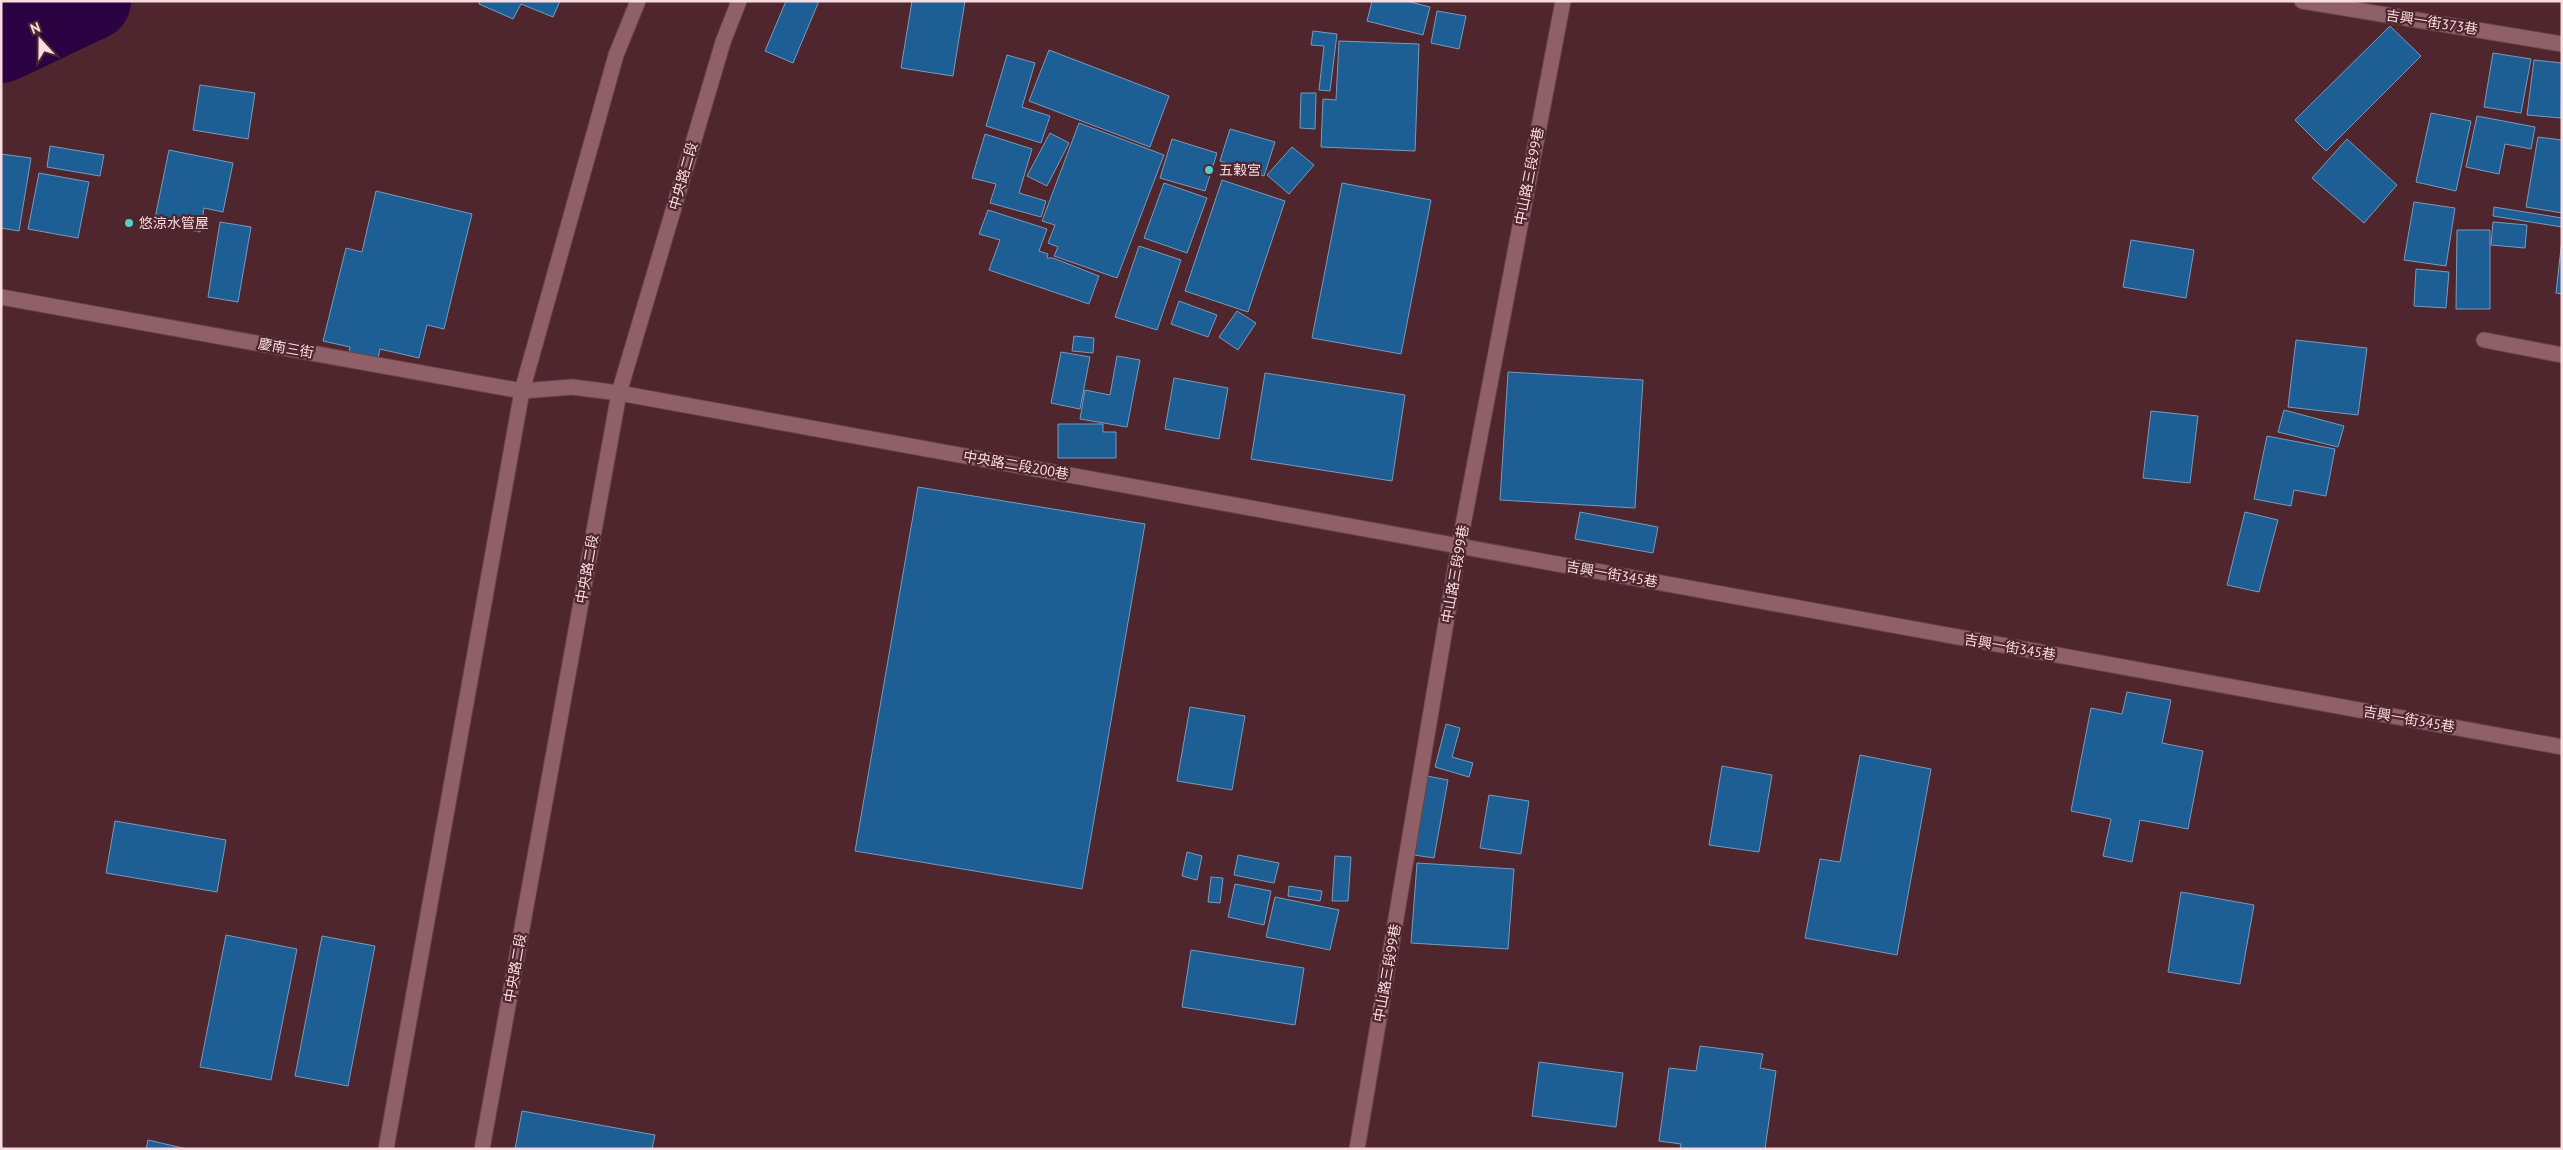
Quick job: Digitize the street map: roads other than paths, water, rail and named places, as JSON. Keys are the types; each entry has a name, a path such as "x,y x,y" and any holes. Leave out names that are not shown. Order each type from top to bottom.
{"street":[{"path":"386,1149 522,391 616,55 638,1"},
{"name":"中央路二段","path":"482,1149 620,392 723,42 739,1"},
{"name":"中山路三段99巷","path":"1357,1149 1459,546 1563,1"},
{"name":"吉興一街373巷","path":"2302,1 2562,44"},
{"name":"慶南三街","path":"1,297 522,391 572,387"},
{"path":"2484,340 2562,355"},
{"name":"中央路二段200巷","path":"572,387 620,392 1459,546"},
{"name":"吉興一街345巷","path":"1459,546 2562,747"}],"waterway":[{"path":"52,1 52,21"},
{"path":"1,44 92,1"}],"place":[{"name":"五榖宮","path":"1209,170"},
{"name":"悠涼水管屋","path":"129,223"}]}
